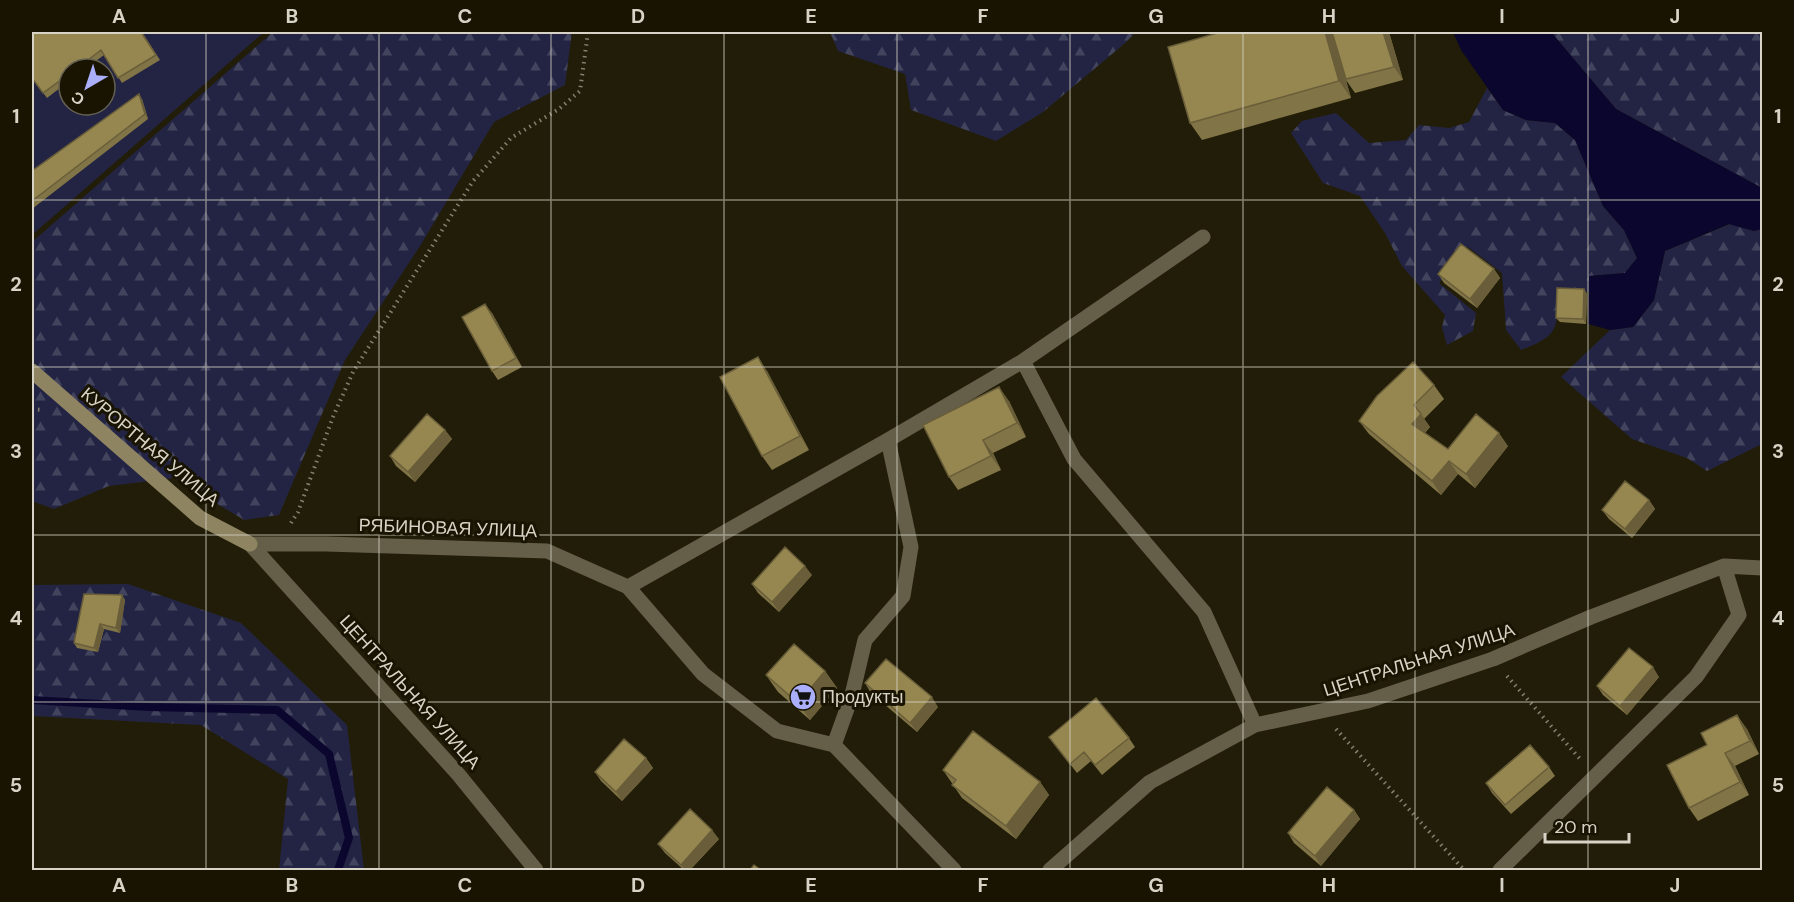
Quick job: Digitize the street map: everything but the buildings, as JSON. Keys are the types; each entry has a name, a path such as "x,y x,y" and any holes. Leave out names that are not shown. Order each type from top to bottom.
{"street":[{"path":"628,587 1023,361 1203,237"},
{"path":"1023,361 1074,459 1204,612 1255,725"},
{"name":"КУРОРТНАЯ УЛИЦА","path":"32,371 200,518 250,544"},
{"path":"888,440 911,547 903,596 865,640 852,695 834,745 954,870"},
{"name":"РЯБИНОВАЯ УЛИЦА","path":"250,544 547,551 628,587 703,674 777,731 834,745"},
{"name":"ЦЕНТРАЛЬНАЯ УЛИЦА","path":"250,544 458,774 536,870"},
{"path":"1500,870 1696,677 1739,615 1724,566"},
{"name":"ЦЕНТРАЛЬНАЯ УЛИЦА","path":"1050,870 1150,782 1255,725 1368,701 1493,659 1591,617 1724,566 1762,568"}],"path":[{"path":"268,543 286,529 298,512 352,372 472,181 512,138 559,109 580,91 588,32"},
{"path":"1493,659 1595,776"},
{"path":"1323,712 1464,870"}],"green space":[{"path":"32,32 264,32 32,235"},
{"path":"273,32 572,32 565,85 494,122 420,246 345,360 279,515 244,520 174,478 109,486 54,509 32,501 32,242"},
{"path":"830,32 1136,32 1043,112 996,141 911,110 905,74 838,51"},
{"path":"1551,32 1762,32 1762,188 1616,109"},
{"path":"1487,88 1503,110 1526,120 1555,123 1575,140 1603,206 1624,230 1637,258 1625,273 1589,276 1589,292 1559,292 1556,323 1553,330 1549,336 1521,350 1506,330 1502,273 1468,247 1439,283 1476,313 1473,331 1447,345 1442,327 1445,315 1402,266 1385,233 1360,196 1323,183 1291,133 1302,121 1336,113 1369,143 1406,140 1419,125 1449,128 1469,122"},
{"path":"1730,224 1754,231 1762,229 1762,444 1707,471 1687,458 1632,439 1561,377 1610,330 1633,327 1654,300 1665,251"},
{"path":"128,584 241,623 347,725 364,870 279,870 288,779 201,725 32,716 32,585"}],"shaded area":[{"path":"1453,32 1551,32 1616,109 1762,188 1762,229 1754,231 1729,224 1665,251 1654,300 1633,327 1610,330 1588,324 1589,276 1625,273 1637,258 1624,230 1603,206 1575,140 1555,123 1526,120 1503,110 1461,50"}],"waterway":[{"path":"32,700 149,707 277,710 329,754 349,838 338,870"}],"place":[{"name":"Продукты","path":"803,697"}]}
